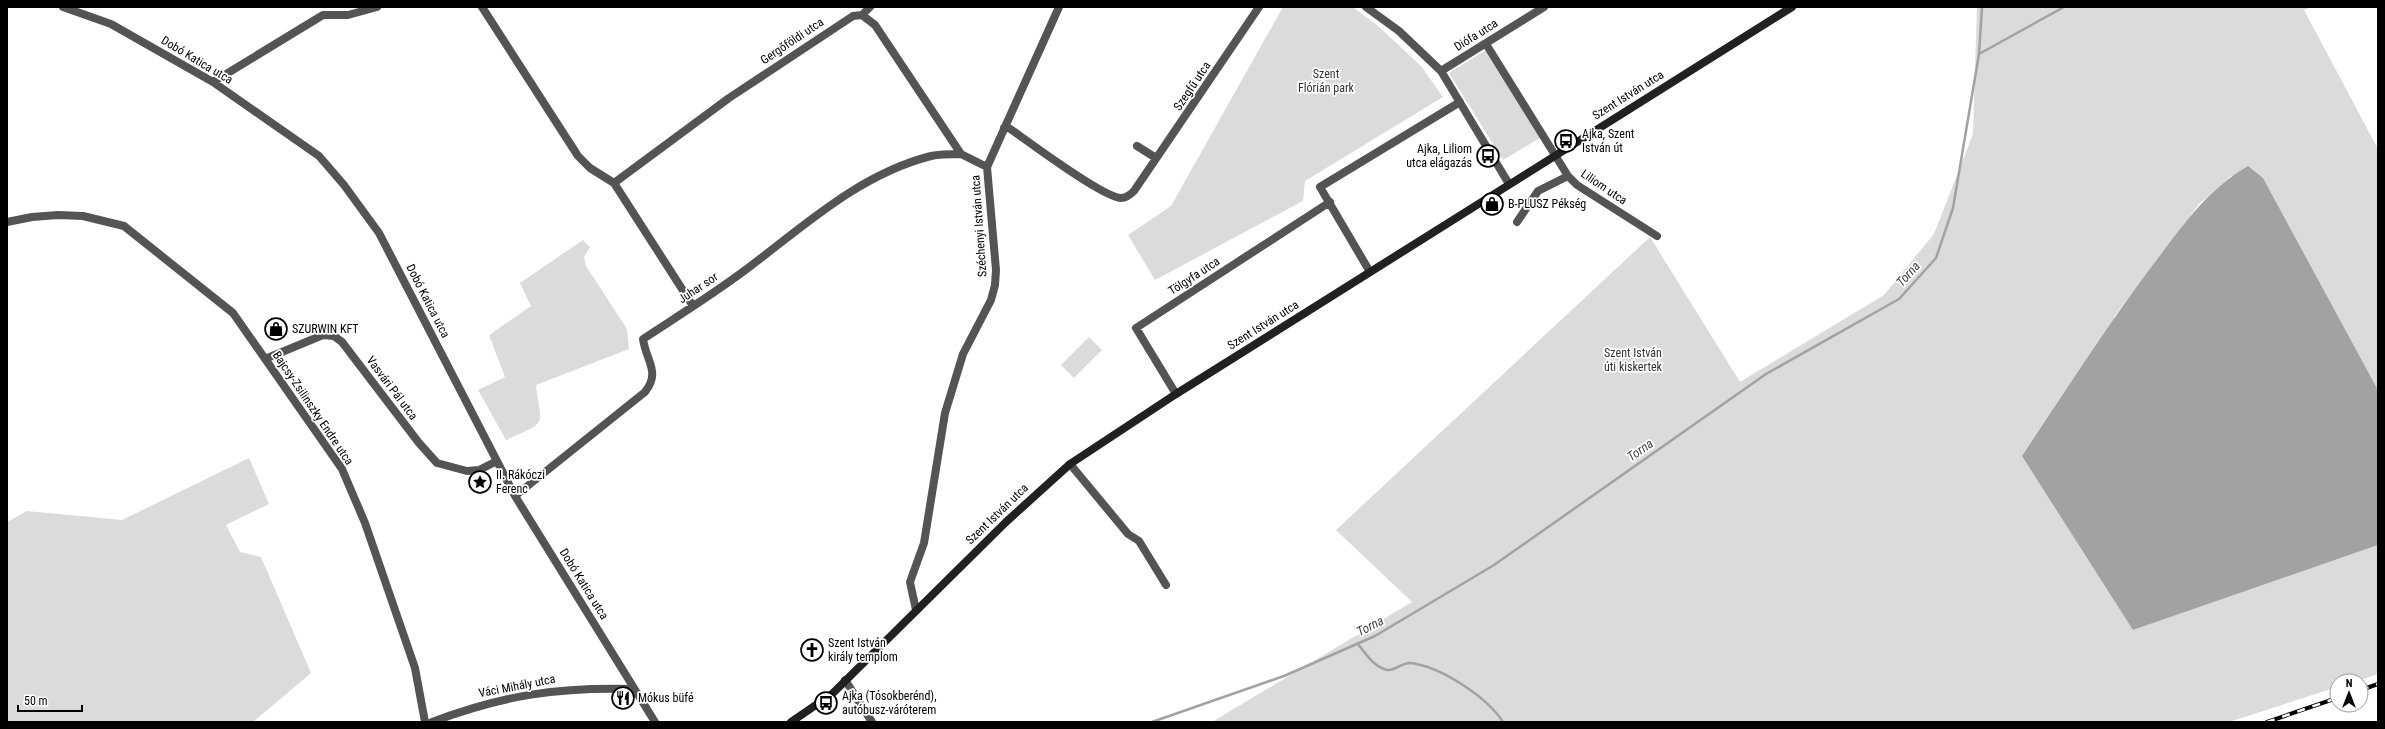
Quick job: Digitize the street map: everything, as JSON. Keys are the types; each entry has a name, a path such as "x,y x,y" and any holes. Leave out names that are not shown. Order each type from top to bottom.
{"main road":[{"name":"Szent István utca","path":"791,722 820,704 1049,480 1070,464 1176,394 1792,7"}],"street":[{"name":"Dobó Katica utca","path":"63,7 111,24 212,82 319,156 344,185 379,233 515,496 655,722"},
{"path":"344,7 348,15"},
{"path":"212,82 323,15 348,15 377,7"},
{"path":"482,7 578,156 590,168 614,183 675,281 693,306"},
{"path":"870,7 862,15 875,25 961,154 987,167"},
{"name":"Széchenyi István utca","path":"916,610 910,582 924,543 945,413 963,354 991,300 995,286 996,270 987,167 1059,7"},
{"name":"Szegfű utca","path":"1004,128 1010,128 1095,187 1121,198 1134,191 1259,7"},
{"path":"1366,7 1399,31 1441,71 1509,184"},
{"name":"Diófa utca","path":"1441,71 1544,7"},
{"name":"Gergőföldi utca","path":"614,183 729,98 853,16 862,15"},
{"name":"Liliom utca","path":"1486,44 1568,176 1577,185 1657,236"},
{"path":"1370,272 1320,187 1460,102"},
{"path":"1137,146 1156,158"},
{"name":"Juhar sor","path":"515,496 645,392 652,384 653,375 643,339 747,269 826,207 858,187 908,163 926,158 961,154"},
{"path":"1517,222 1538,191 1568,176"},
{"name":"Tölgyfa utca","path":"1176,394 1136,328 1330,202"},
{"name":"Bajcsy-Zsilinszky Endre utca","path":"7,222 32,217 58,215 89,217 124,226 233,313 342,470 365,523 415,668 425,722"},
{"name":"Vasvári Pál utca","path":"265,359 323,335 334,336 342,342 419,443 437,463 467,472 479,470 497,461"},
{"path":"1070,464 1128,534 1139,541 1166,585"},
{"path":"845,680 872,722"},
{"name":"Váci Mihály utca","path":"432,722 468,708 539,692 566,689 634,689"}],"green space":[{"name":"Szent Flórián park","path":"1283,7 1354,8 1377,25 1421,66 1443,97 1305,181 1303,201 1155,280 1128,235 1171,206"},
{"name":"Szent István úti kiskertek","path":"1977,7 2310,7 2304,10 2378,149 2378,390 2263,178 2231,176 2199,204 2114,317 2133,630 2378,545 2378,674 2369,677 2369,673 2329,673 2329,690 2229,722 1212,722 1412,602 1336,530 1650,237 1740,382 1884,295 1934,234 1973,134"},
{"path":"1486,50 1540,138 1503,160 1449,73"},
{"path":"583,240 590,247 584,257 586,266 627,329 629,349 536,385 540,416 539,422 530,429 506,440 478,390 505,377 489,335 531,306 520,283"},
{"path":"1089,337 1102,350 1074,378 1061,365"},
{"path":"249,458 269,504 226,525 240,552 261,557 311,673 253,722 7,722 7,522 27,511 122,520"}],"shaded area":[{"path":"2248,166 2263,178 2378,390 2378,545 2133,630 2022,456 2118,312 2184,224 2219,187"}],"waterway":[{"name":"Torna","path":"1152,722 1284,676 1375,636 1494,565 1766,374 1899,299 1936,258 1953,208 1979,54 1982,7"},
{"name":"Torna","path":"1979,54 2064,7"},
{"path":"1358,644 1373,662 1384,669 1391,670 1403,664 1410,663 1422,665 1448,676 1462,684 1486,703 1496,712 1503,722"}],"railway":[{"path":"2369,687 2378,684"},
{"path":"2267,722 2329,701"}],"place":[{"name":"Ajka, Szent István út","path":"1566,141"},
{"name":"Ajka, Liliom utca elágazás","path":"1488,156"},
{"name":"B-PLUSZ Pékség","path":"1492,204"},
{"name":"SZURWIN KFT","path":"276,329"},
{"name":"II. Rákóczi Ferenc","path":"480,482"},
{"name":"Szent István király templom","path":"812,650"},
{"name":"Mókus büfé","path":"623,698"},
{"name":"Ajka (Tósokberénd), autóbusz-váróterem","path":"826,703"}]}
